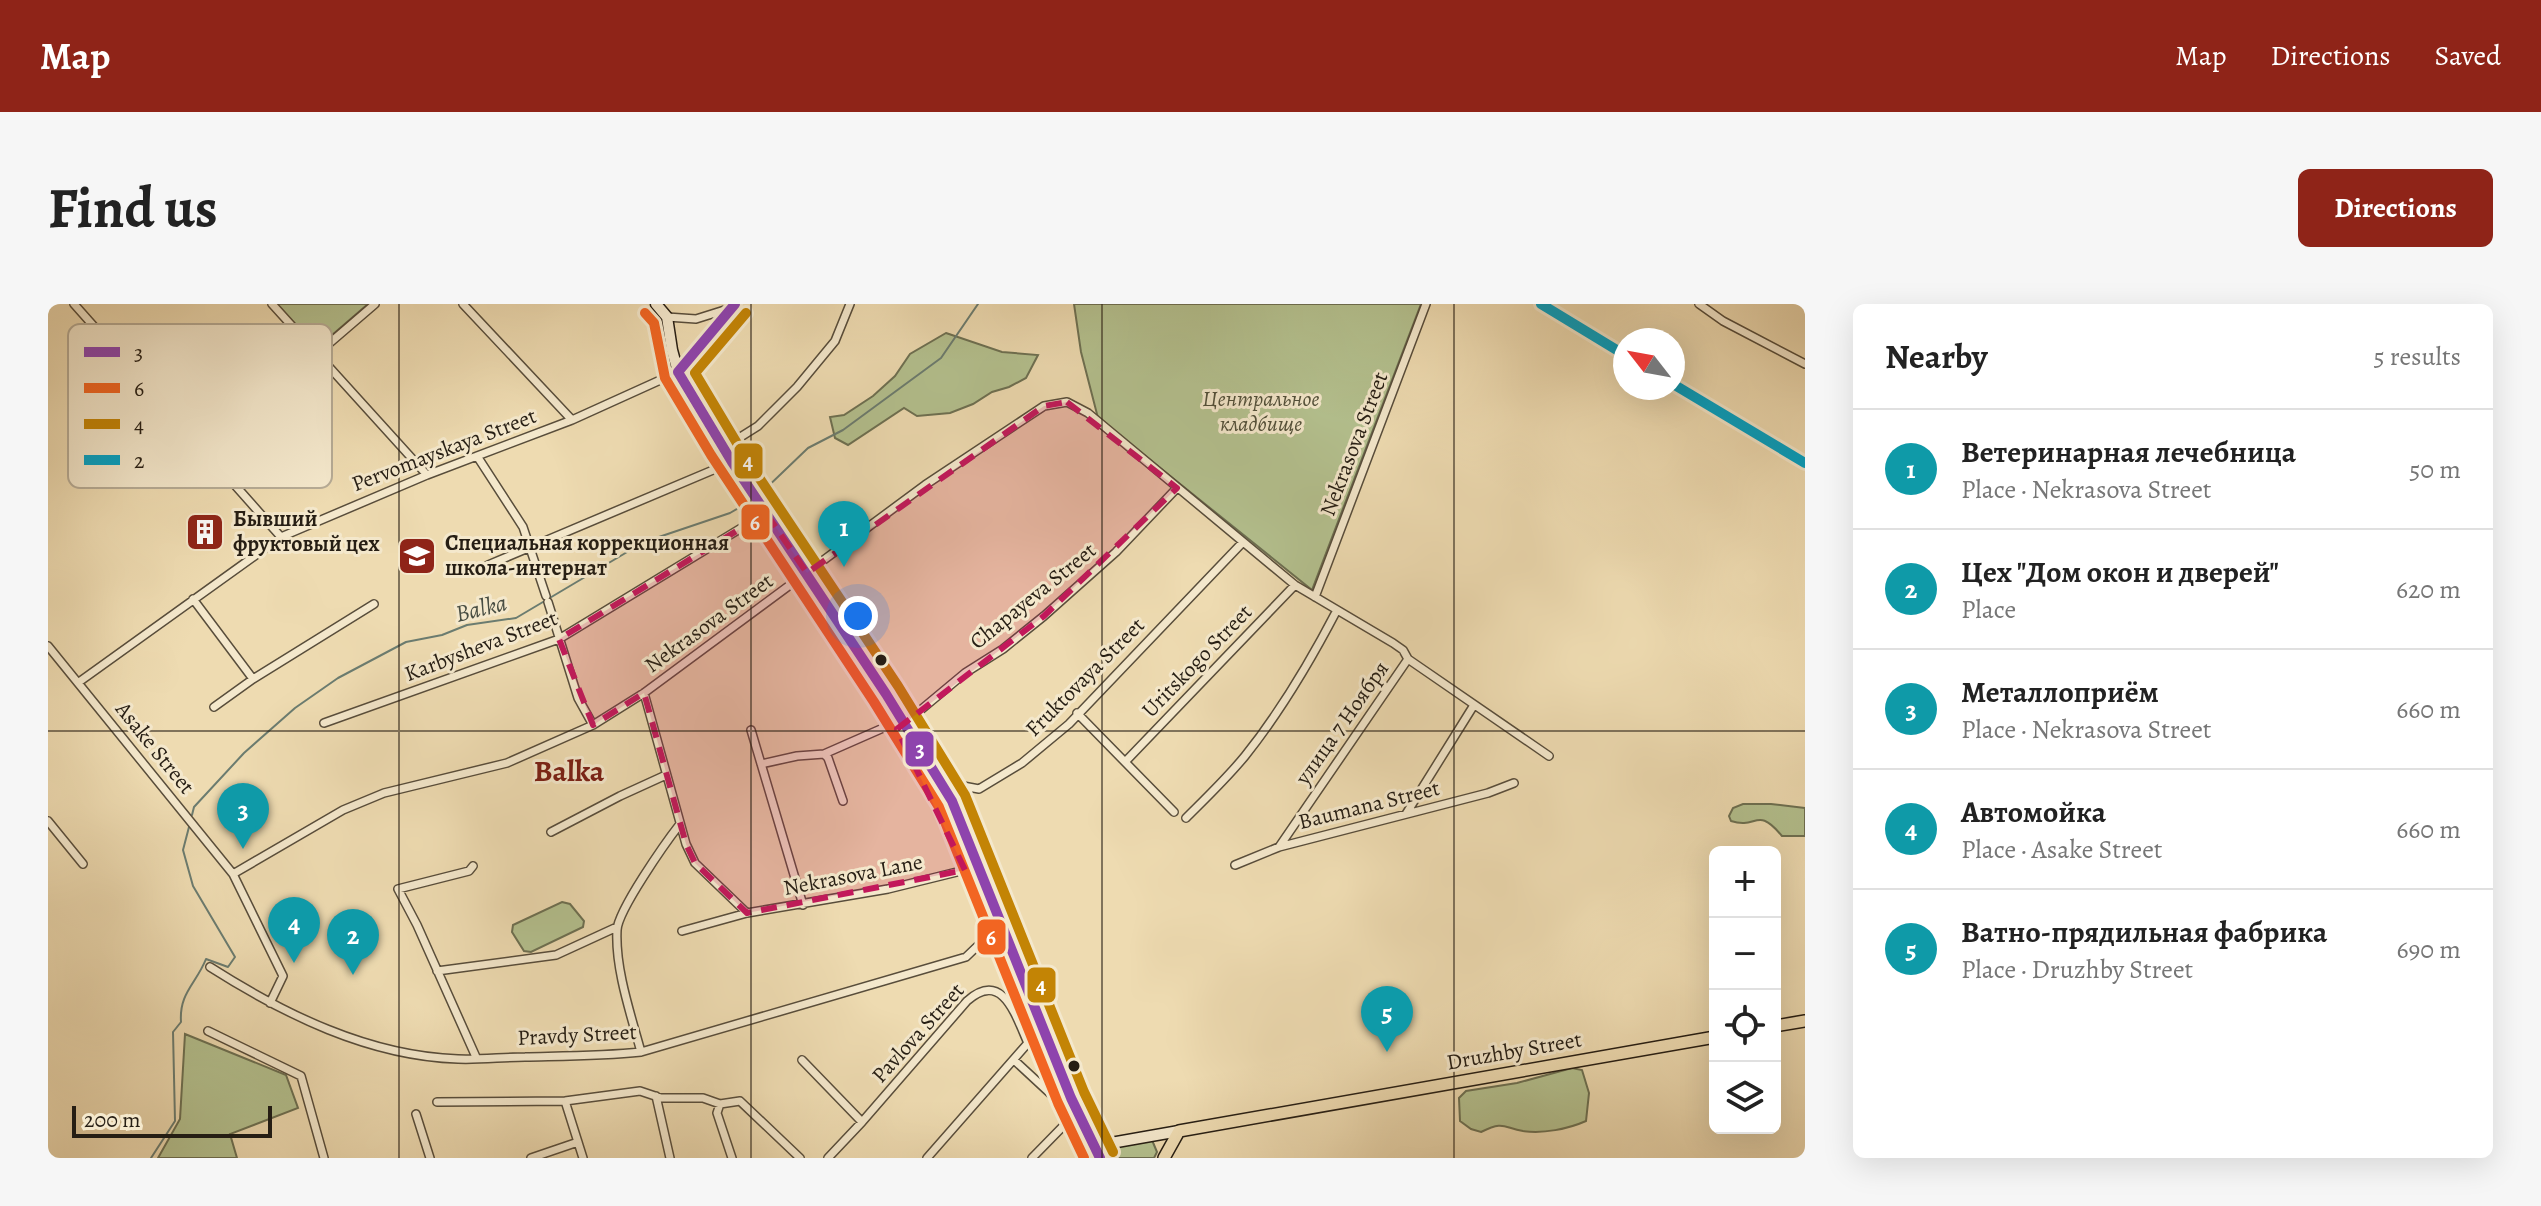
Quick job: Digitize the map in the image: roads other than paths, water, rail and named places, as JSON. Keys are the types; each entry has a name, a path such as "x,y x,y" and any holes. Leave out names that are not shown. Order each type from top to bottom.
{"main road":[{"path":"656,304 667,317 678,372 723,448 807,573 900,725 933,767 952,801 1071,1098 1100,1158"},
{"path":"1541,304 1613,348"},
{"path":"1685,391 1805,462"},
{"path":"1781,1025 1805,1021"},
{"name":"Druzhby Street","path":"1094,1146 1709,1038"},
{"path":"1164,1158 1179,1131"}],"street":[{"path":"74,304 92,324"},
{"path":"272,304 290,324"},
{"path":"332,340 375,304"},
{"path":"463,304 572,420"},
{"path":"723,448 758,426 797,387 835,341 850,304"},
{"name":"Nekrasova Street","path":"1315,597 1426,304"},
{"path":"1699,304 1723,321 1805,364"},
{"path":"667,317 696,319 734,305"},
{"name":"Pervomayskaya Street","path":"79,682 281,537 427,475 572,420 678,372 734,305"},
{"path":"332,371 427,475"},
{"name":"Nekrasova Street","path":"233,874 343,810 384,793 507,763 593,725 644,693 925,485 1044,406 1067,402 1088,413 1295,585 1393,643 1403,650 1408,659 1549,756"},
{"path":"477,456 512,510 531,547 578,698 593,725"},
{"path":"488,565 732,462"},
{"path":"237,488 281,537"},
{"name":"Chapayeva Street","path":"900,725 1044,616 1116,552 1177,488"},
{"name":"Karbysheva Street","path":"324,723 559,639 766,513"},
{"name":"Fruktovaya Street","path":"933,767 963,786 979,789 1022,763 1069,724 1243,542"},
{"name":"Uritskogo Street","path":"1125,762 1295,585"},
{"path":"193,599 253,679"},
{"path":"214,707 253,679 374,604"},
{"path":"1186,818 1245,756 1263,732 1315,652 1337,610"},
{"name":"Asake Street","path":"48,646 233,874 283,976 270,1003"},
{"name":"улица 7 Ноября","path":"1279,847 1408,659"},
{"path":"644,693 686,844 695,863 747,913"},
{"path":"1406,814 1474,705"},
{"path":"1077,713 1174,812"},
{"path":"761,764 824,754 890,725 900,725 965,870"},
{"path":"751,730 803,905"},
{"path":"824,754 843,801"},
{"path":"551,832 666,775"},
{"name":"Baumana Street","path":"1235,865 1279,847 1488,793 1514,783"},
{"path":"48,821 83,864"},
{"path":"641,1052 626,998 617,927 656,856 680,824"},
{"path":"473,866 469,871 398,889 476,1057"},
{"name":"Nekrasova Lane","path":"682,931 747,913 888,889 965,870"},
{"name":"Pravdy Street","path":"210,967 270,1003 335,1033 401,1052 460,1059 607,1056 641,1052 966,957 989,935 987,920 965,870"},
{"path":"437,971 556,955 617,927"},
{"name":"Pavlova Street","path":"828,1158 976,993 992,991 1006,997 1028,1043 1014,1060"},
{"path":"208,1031 301,1076 324,1158"},
{"path":"802,1060 862,1122"},
{"path":"927,1158 1014,1060 1054,1097 1062,1101 1071,1098"},
{"path":"437,1102 565,1101 640,1091 661,1098 703,1098 720,1104 740,1101 800,1158"},
{"path":"656,1096 670,1158"},
{"path":"565,1101 583,1158"},
{"path":"720,1104 717,1113 732,1158"},
{"path":"1032,1158 1077,1112"},
{"path":"416,1114 430,1158"},
{"path":"531,1158 578,1142"}],"waterway":[{"name":"Balka","path":"759,495 808,448 843,430 941,358 978,304"},
{"name":"Balka","path":"192,815 194,807 244,753 295,708 338,678 406,642 442,635 467,625 516,618 644,542 730,513 754,499"},
{"name":"Balka","path":"151,1158 175,1121 173,1032 181,1022 185,996 206,959 228,967 235,957 193,886 183,850 189,827"}],"place":[{"name":"Бывший фруктовый цех","path":"205,532"},
{"name":"Специальная коррекционная школа-интернат","path":"417,556"},
{"name":"Ветеринарная лечебница","path":"844,567"},
{"name":"Металлоприём","path":"243,849"},
{"name":"Автомойка","path":"294,963"},
{"name":"Цех \"Дом окон и дверей\"","path":"353,975"},
{"name":"Ватно-прядильная фабрика","path":"1387,1052"}],"district":[{"name":"Balka","path":"569,771"}],"park label":[{"name":"Центральное кладбище","path":"1261,412"}]}
